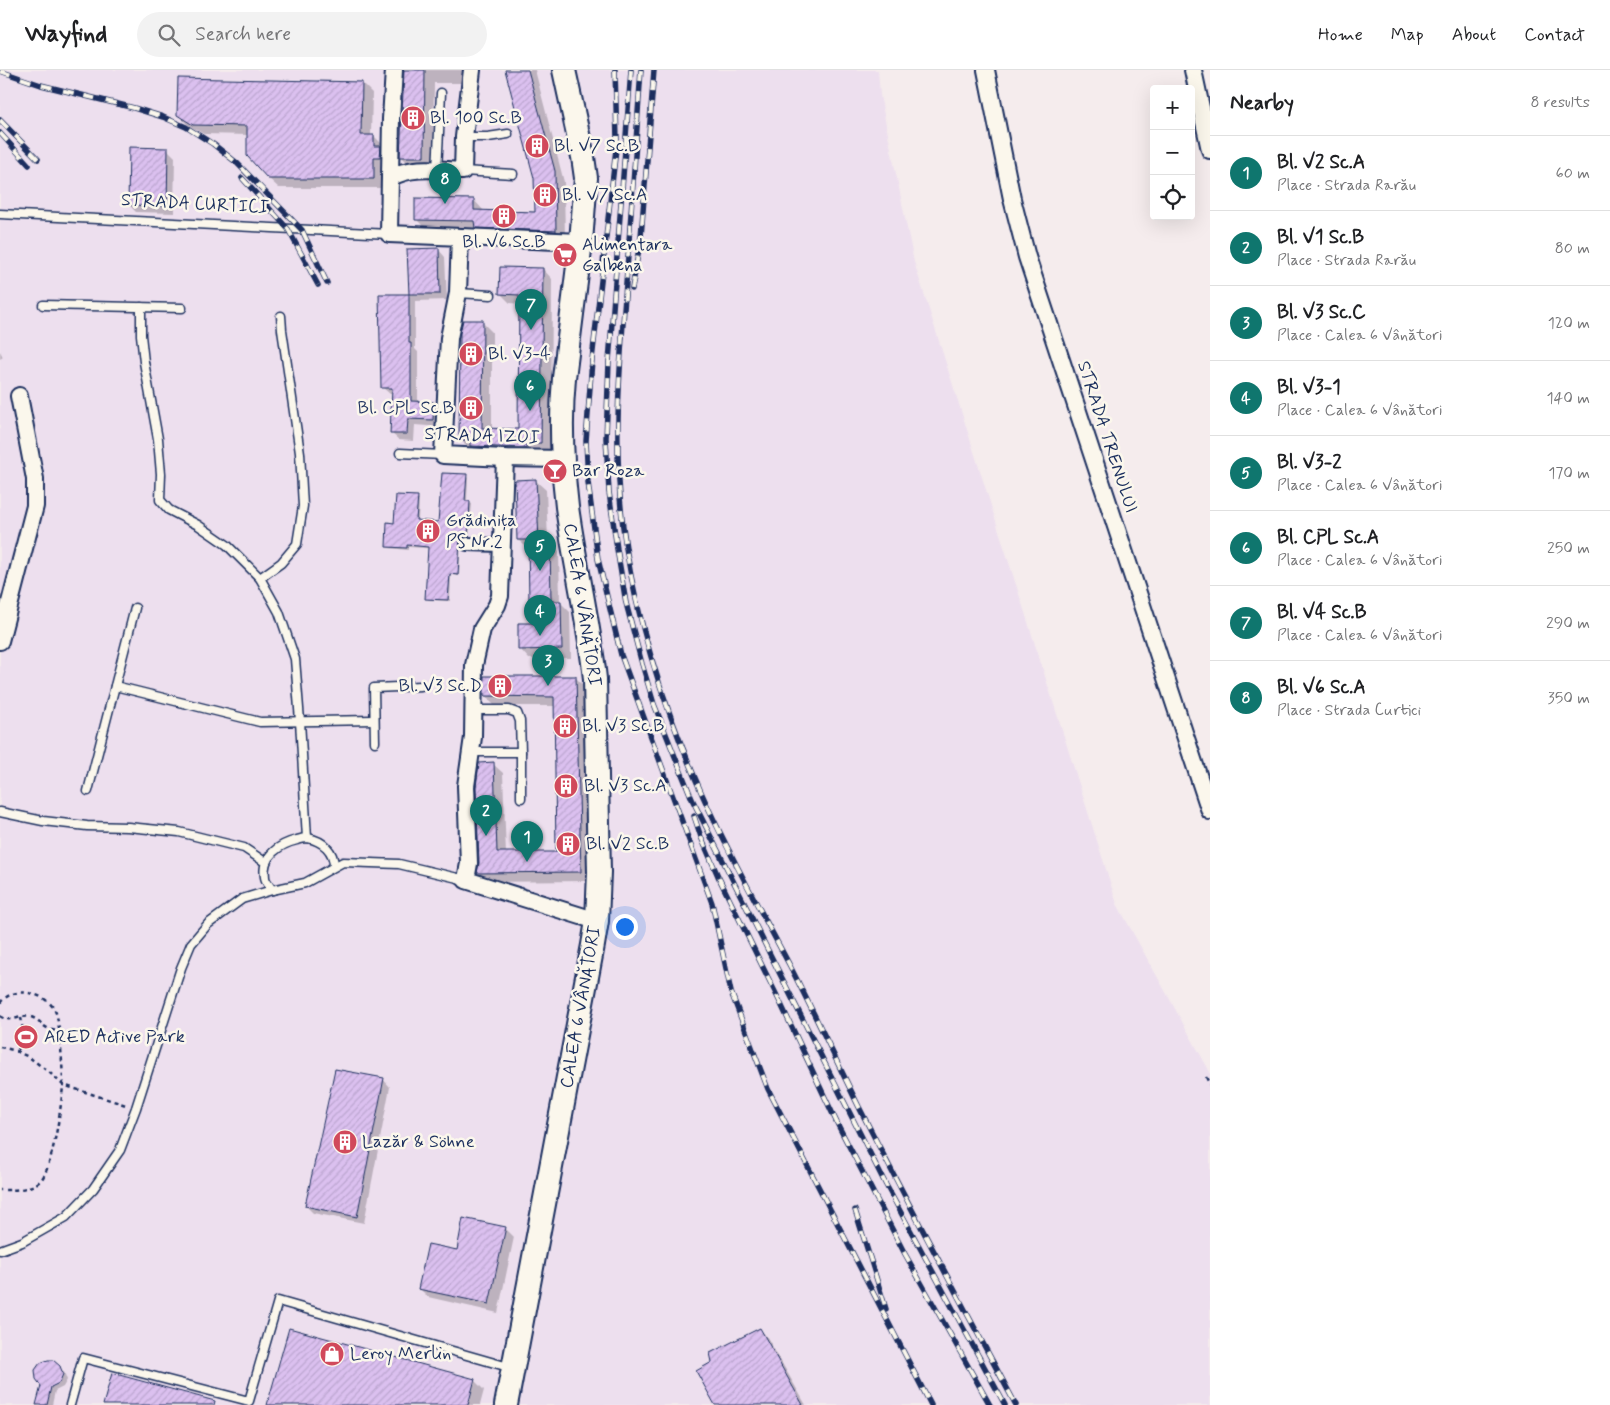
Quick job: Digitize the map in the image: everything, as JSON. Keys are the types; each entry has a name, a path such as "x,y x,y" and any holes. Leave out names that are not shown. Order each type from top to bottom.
{"main road":[{"name":"CALEA 6 VÂNĂTORI","path":"506,1405 597,921 595,679 592,646 567,508 562,459 563,393 581,242 586,178 564,70"}],"street":[{"path":"389,234 391,119 394,70"},
{"path":"390,178 399,173 409,171 463,171 464,137 472,70"},
{"name":"STRADA TRENULUI","path":"986,70 1012,199 1027,258 1210,811"},
{"path":"1193,70 1210,150"},
{"name":"STRADA CURTICI","path":"389,234 581,242"},
{"path":"443,455 449,338 458,293 460,237"},
{"path":"0,642 34,506 35,479 20,396"},
{"name":"STRADA IZOI","path":"443,455 562,459"},
{"path":"505,458 500,596 497,605 482,629 473,675 473,737 466,786 469,863 466,880 597,921"},
{"path":"467,544 501,545"}],"lane":[{"path":"438,170 441,93"},
{"path":"464,137 488,137 508,134"},
{"path":"463,171 513,174"},
{"name":"STRADA CURTICI","path":"0,214 389,234"},
{"path":"458,293 491,295"},
{"path":"43,305 182,308"},
{"path":"141,307 141,335 144,362 158,439 161,474 160,500 169,510 198,525 227,545 260,578 279,612 295,659 307,838"},
{"path":"260,578 281,563 297,544 303,506 300,453 281,316"},
{"name":"STRADA IZOI","path":"400,453 443,455"},
{"path":"88,791 135,608"},
{"path":"115,686 260,722 374,720"},
{"path":"375,742 374,688 421,686"},
{"path":"474,710 510,710 517,713 520,720 521,798"},
{"path":"470,752 520,752"},
{"path":"0,812 52,822 87,826 128,826 178,832 244,848 265,862"},
{"path":"272,890 264,877 265,862 273,851 292,841 307,838 326,847 334,857 334,866"},
{"path":"0,1250 22,1242 66,1217 93,1189 120,1150 136,1108 181,968 191,944 208,924 242,899 305,883 343,862 399,864 466,880"},
{"path":"70,1405 83,1358 249,1401 278,1301 513,1368"}],"path":[{"path":"0,1003 8,995 17,993 39,995 51,1003 57,1015 63,1085 53,1146 46,1172 41,1180 31,1186 0,1190"},
{"path":"0,1016 9,1020 28,1016 49,1030 58,1031"},
{"path":"17,1052 23,1039 24,1031 21,1018"},
{"path":"0,1047 29,1057 63,1085 136,1108"},
{"path":"1206,1077 1210,1085"}],"shaded area":[{"path":"0,70 878,70 880,95 914,262 1117,904 1210,1072 1210,1405 0,1405"}],"building":[{"name":"Bl. 100 Sc.B","path":"404,70 425,70 424,157 400,157"},
{"path":"505,70 528,70 555,171 556,231 475,228 474,221 415,220 415,198 474,199 474,210 535,212 534,178"},
{"path":"178,78 362,82 361,135 374,135 374,146 381,146 380,157 374,157 374,179 268,179 247,156 247,126 193,125 177,115"},
{"path":"129,147 168,148 167,206 128,205"},
{"path":"439,248 440,294 409,294 407,249"},
{"path":"500,267 543,268 541,443 526,443 526,448 470,446 470,440 459,440 460,333 463,320 483,320 482,428 518,429 519,295 499,294"},
{"path":"379,294 409,294 411,401 434,402 433,420 408,419 407,434 390,434 392,388 381,388"},
{"name":"Grădinița PS Nr.2","path":"442,473 467,474 465,501 470,501 468,536 460,539 458,575 450,574 448,600 425,599 428,547 407,545 407,548 386,547 387,522 394,523 396,495 418,496 416,520 438,522"},
{"path":"536,479 539,540 550,540 551,601 561,601 562,649 518,650 518,623 535,623 534,601 529,602 528,540 517,540 515,480"},
{"path":"484,676 576,676 581,872 477,873 479,863 476,787 479,763 494,762 497,852 556,852 554,697 484,696"},
{"name":"Lazăr & Söhne","path":"335,1069 384,1078 357,1217 305,1206"},
{"path":"463,1218 506,1227 489,1304 418,1289 428,1244 457,1250"},
{"name":"Leroy Merlin","path":"289,1328 475,1379 468,1405 267,1405"},
{"path":"760,1328 803,1405 715,1405 696,1371 712,1362 710,1353"},
{"path":"53,1360 60,1366 63,1374 59,1383 51,1387 47,1405 36,1405 41,1386 36,1379 35,1370 40,1363"},
{"path":"112,1373 215,1401 214,1405 103,1405"}],"railway":[{"path":"615,70 617,140 592,360 586,441 588,482 598,559 621,655 712,903 731,992 768,1089 931,1405"},
{"path":"631,70 609,362 606,438 609,492 617,549 626,603 642,664 654,704 692,799 886,1185 1005,1405"},
{"path":"641,70 622,340 618,444 621,513 626,548 647,643 677,734 722,838 790,966 859,1107 1016,1405"},
{"path":"632,289 641,237 654,70"},
{"path":"0,71 41,85 163,117 186,127 213,144 237,163 302,230 327,283"},
{"path":"0,120 38,159"},
{"path":"0,133 29,165"},
{"path":"242,178 288,229 318,285"},
{"path":"694,816 718,876 838,1125 905,1254 990,1405"},
{"path":"855,1210 886,1309"}],"place":[{"name":"Bl. 100 Sc.B","path":"413,118"},
{"name":"Bl. V7 Sc.B","path":"537,146"},
{"name":"Bl. V7 Sc.A","path":"545,195"},
{"name":"Bl. V6 Sc.A","path":"445,204"},
{"name":"Bl. V6 Sc.B","path":"504,216"},
{"name":"Alimentara Galbena","path":"565,255"},
{"name":"Bl. V4 Sc.B","path":"531,330"},
{"name":"Bl. V3-4","path":"471,354"},
{"name":"Bl. CPL Sc.B","path":"471,408"},
{"name":"Bl. CPL Sc.A","path":"530,411"},
{"name":"Bar Roza","path":"555,471"},
{"name":"Grădinița PS Nr.2","path":"428,531"},
{"name":"Bl. V3-2","path":"540,571"},
{"name":"Bl. V3-1","path":"540,636"},
{"name":"Bl. V3 Sc.D","path":"500,686"},
{"name":"Bl. V3 Sc.C","path":"548,686"},
{"name":"Bl. V3 Sc.B","path":"565,726"},
{"name":"Bl. V3 Sc.A","path":"566,786"},
{"name":"Bl. V1 Sc.B","path":"486,836"},
{"name":"Bl. V2 Sc.B","path":"568,844"},
{"name":"Bl. V2 Sc.A","path":"527,862"},
{"name":"ARED Active Park","path":"26,1037"},
{"name":"Lazăr & Söhne","path":"345,1142"},
{"name":"Leroy Merlin","path":"332,1354"}]}
